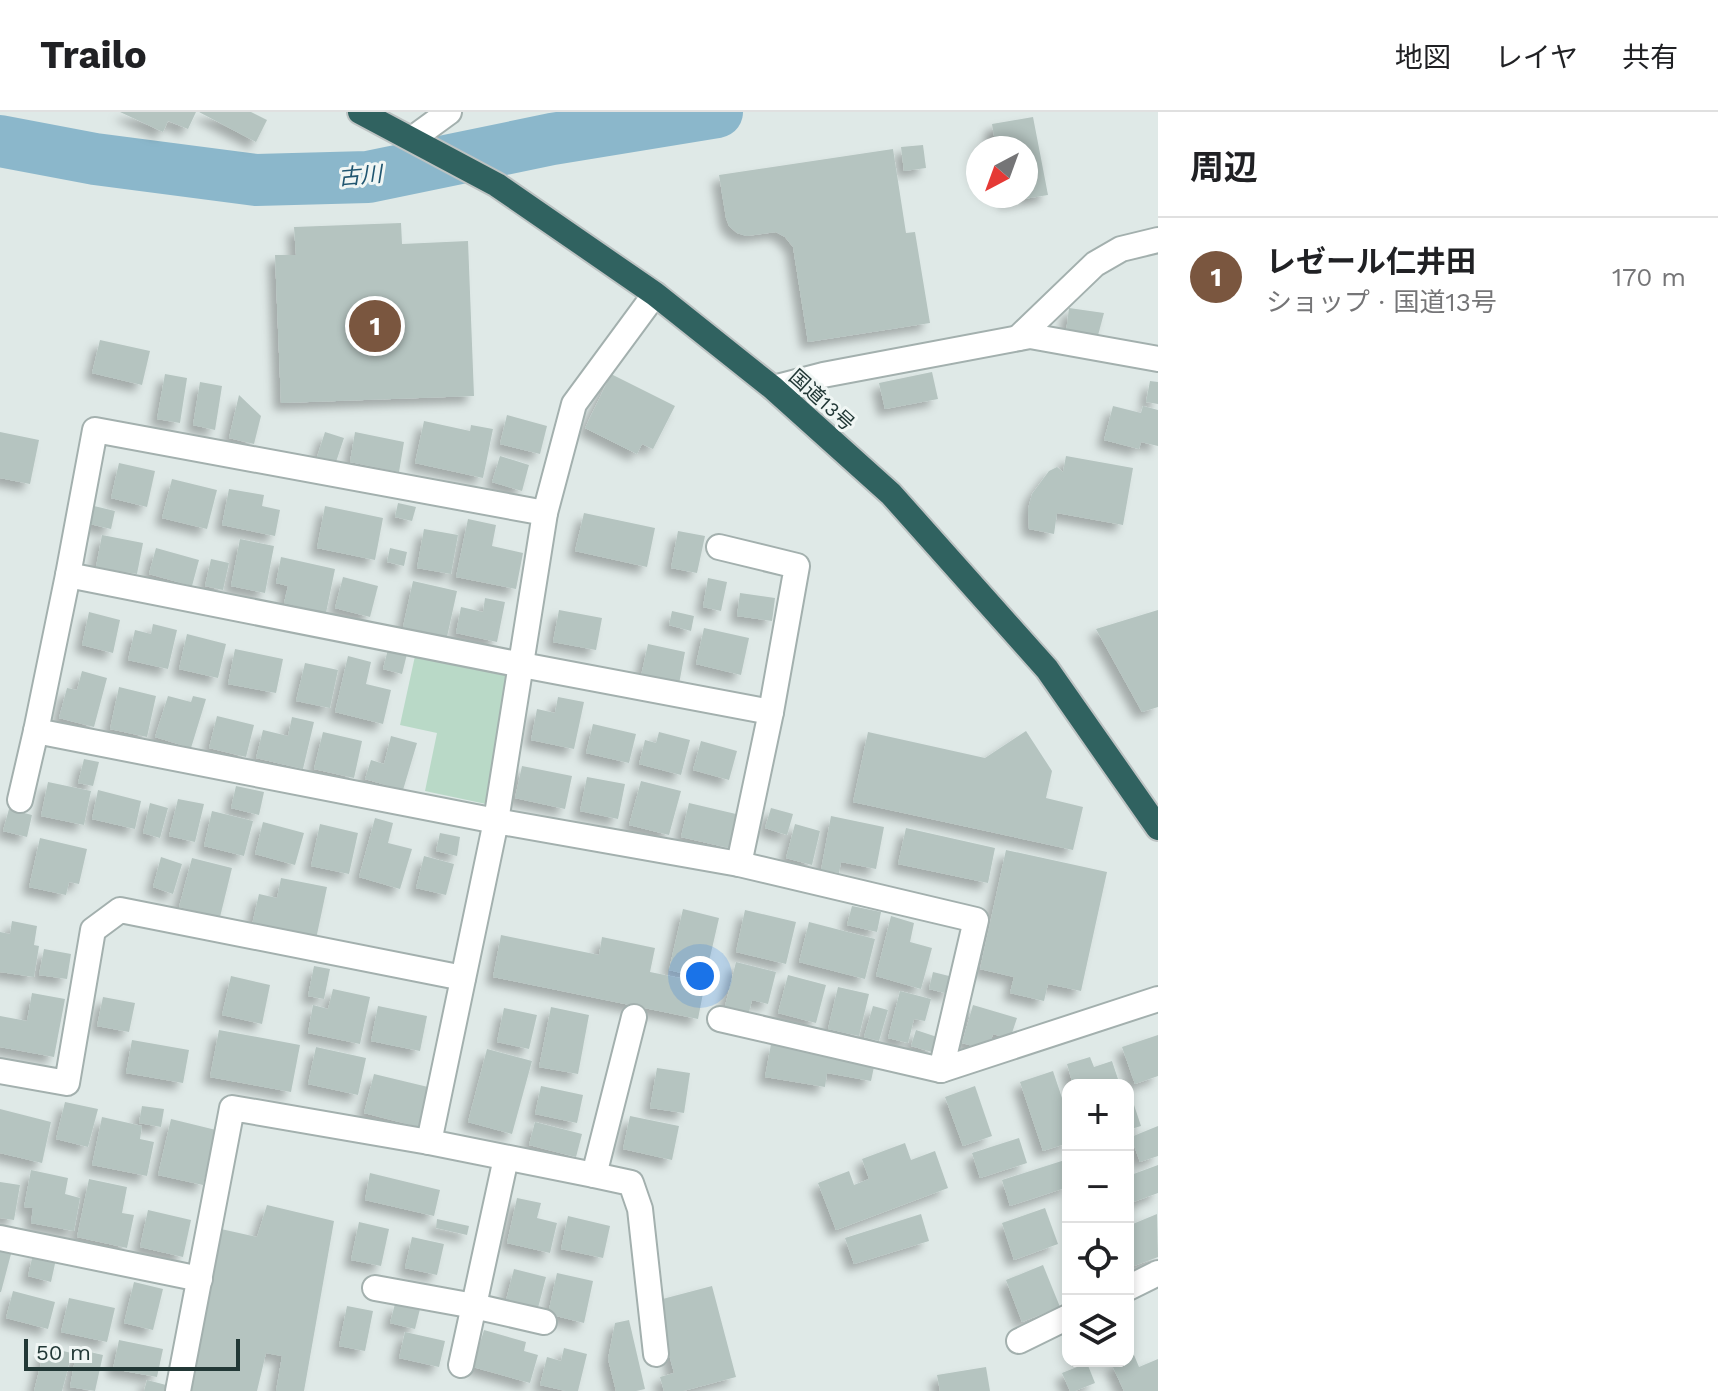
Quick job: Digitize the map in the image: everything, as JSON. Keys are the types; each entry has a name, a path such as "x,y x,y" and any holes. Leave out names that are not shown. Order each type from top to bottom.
{"highway":[{"name":"国道13号","path":"360,112 497,185 655,294 773,388 891,494 1047,669 1158,828"}],"street":[{"path":"416,140 449,112"},
{"path":"1018,338 1095,264 1121,249 1158,240"},
{"path":"429,1142 496,821 545,513 574,404 655,294"},
{"path":"773,388 823,375 1030,336 1158,359"},
{"path":"20,800 95,430 545,513"},
{"path":"719,547 797,566 739,864"},
{"path":"68,575 771,712"},
{"path":"36,731 496,821 739,864 976,920 941,1070"},
{"path":"0,1071 67,1083 93,930 120,910 463,978"},
{"path":"720,1019 941,1070 1158,999"},
{"path":"594,1175 634,1017"},
{"path":"178,1391 232,1108 429,1142 631,1183 640,1209 656,1354"},
{"path":"461,1365 506,1158"},
{"path":"0,1238 200,1279"},
{"path":"1134,1285 1158,1273"},
{"path":"375,1288 544,1322"},
{"path":"1019,1341 1062,1320"}],"green space":[{"path":"415,656 512,676 486,804 425,791 437,733 400,725"}],"building":[{"path":"120,112 196,112 188,129 168,121 163,132"},
{"path":"199,112 251,112 267,120 256,142"},
{"path":"1033,117 1037,136 994,136 992,124"},
{"path":"1038,143 1048,195 1038,197"},
{"path":"923,145 926,168 904,171 901,147"},
{"path":"893,149 906,233 915,232 930,323 808,342 793,247 776,232 747,236 729,226 719,175"},
{"path":"401,223 402,244 468,241 474,396 281,403 275,255 296,255 294,227"},
{"path":"1069,308 1104,313 1097,339 1066,333"},
{"path":"100,340 150,351 142,385 92,373"},
{"path":"932,372 938,399 885,409 879,383"},
{"path":"165,374 187,378 180,423 157,419"},
{"path":"611,374 675,406 653,449 642,444 637,454 585,428"},
{"path":"1150,381 1158,382 1158,404 1146,402"},
{"path":"200,382 222,386 215,430 193,425"},
{"path":"239,395 261,416 254,444 229,438"},
{"path":"1113,406 1141,413 1143,406 1158,410 1158,446 1141,442 1139,449 1104,440"},
{"path":"507,415 547,426 540,454 500,444"},
{"path":"424,421 470,431 471,425 493,429 483,478 415,463"},
{"path":"0,432 39,440 30,484 0,478"},
{"path":"325,432 344,438 336,462 317,457"},
{"path":"355,432 404,442 399,472 350,462"},
{"path":"500,456 529,465 522,491 492,482"},
{"path":"1066,456 1133,468 1123,525 1057,513 1054,534 1029,529 1028,509 1032,494 1049,471 1057,467 1063,472"},
{"path":"119,463 155,471 147,507 111,498"},
{"path":"172,479 217,490 207,529 162,518"},
{"path":"229,489 264,495 262,506 280,510 275,536 222,525"},
{"path":"398,503 416,507 412,521 395,517"},
{"path":"94,506 115,511 111,529 90,524"},
{"path":"325,506 383,518 375,560 317,548"},
{"path":"584,513 655,528 647,567 575,551"},
{"path":"468,519 496,525 492,546 523,553 516,589 456,577"},
{"path":"424,529 458,535 451,574 417,568"},
{"path":"678,531 705,536 697,573 671,568"},
{"path":"102,535 143,543 137,574 96,567"},
{"path":"240,539 274,546 265,593 231,586"},
{"path":"156,548 199,560 192,586 149,574"},
{"path":"390,548 407,552 404,566 387,562"},
{"path":"281,557 335,569 326,613 284,603 288,586 276,583"},
{"path":"211,559 229,563 223,590 205,586"},
{"path":"343,577 378,586 370,617 335,608"},
{"path":"708,578 727,582 721,611 703,607"},
{"path":"413,581 457,591 447,637 403,627"},
{"path":"740,593 775,598 772,621 737,616"},
{"path":"485,598 505,602 497,642 456,633 461,607 483,612"},
{"path":"559,610 602,618 596,650 553,642"},
{"path":"1158,610 1158,707 1142,712 1096,629"},
{"path":"672,611 694,616 691,631 669,625"},
{"path":"89,612 120,620 113,653 82,645"},
{"path":"153,624 177,630 168,669 128,660 135,630 151,634"},
{"path":"704,628 749,638 741,675 696,664"},
{"path":"187,634 226,644 218,678 179,669"},
{"path":"648,644 685,652 679,684 641,676"},
{"path":"235,649 283,659 276,693 228,684"},
{"path":"388,649 407,654 402,674 383,669"},
{"path":"348,656 371,662 366,684 391,690 383,724 335,712"},
{"path":"305,663 338,670 330,708 296,701"},
{"path":"82,671 107,678 94,727 59,718 67,688 77,690"},
{"path":"119,687 156,696 147,737 110,729"},
{"path":"168,696 191,702 193,696 206,699 191,748 155,737"},
{"path":"558,697 584,702 574,749 531,740 537,709 555,713"},
{"path":"217,716 254,725 246,757 209,748"},
{"path":"292,717 314,722 303,769 256,758 263,730 288,736"},
{"path":"593,724 636,734 629,763 586,753"},
{"path":"1026,731 1052,771 1046,798 1083,807 1073,850 853,802 868,732 985,758"},
{"path":"323,732 362,741 354,778 314,769"},
{"path":"659,732 690,740 681,775 639,764 645,740 656,743"},
{"path":"391,736 417,743 403,790 365,779 371,760 384,764"},
{"path":"701,741 737,751 729,780 693,770"},
{"path":"84,759 99,762 93,786 78,783"},
{"path":"522,766 572,776 565,809 515,798"},
{"path":"587,777 625,784 618,819 580,811"},
{"path":"641,781 681,791 669,835 629,825"},
{"path":"48,782 91,791 84,825 41,816"},
{"path":"236,786 264,792 259,815 231,808"},
{"path":"98,790 141,801 135,829 92,819"},
{"path":"178,799 204,804 195,842 169,836"},
{"path":"150,803 168,808 160,838 143,833"},
{"path":"689,803 736,814 729,848 681,837"},
{"path":"771,808 793,814 787,835 765,828"},
{"path":"9,809 32,815 27,837 3,831"},
{"path":"212,811 253,821 244,856 204,846"},
{"path":"831,816 884,827 876,869 841,862 839,873 821,870"},
{"path":"375,818 393,823 388,843 412,849 400,889 359,877"},
{"path":"263,822 304,833 295,865 255,854"},
{"path":"320,824 358,833 349,874 311,866"},
{"path":"795,824 820,831 812,865 786,858"},
{"path":"906,828 995,848 988,883 898,864"},
{"path":"440,833 460,837 457,856 436,851"},
{"path":"40,838 87,849 79,884 69,882 66,895 29,887"},
{"path":"1006,850 1107,872 1081,991 1048,984 1044,1001 1010,993 1014,977 980,969"},
{"path":"424,856 454,864 446,895 416,888"},
{"path":"161,857 182,864 173,894 153,887"},
{"path":"192,858 232,868 220,917 179,907"},
{"path":"281,878 327,887 316,939 252,925 259,894 277,898"},
{"path":"852,906 881,912 877,932 847,925"},
{"path":"683,909 719,918 705,979 669,970"},
{"path":"745,910 796,922 786,964 736,952"},
{"path":"891,916 914,923 910,942 932,948 921,989 876,976"},
{"path":"12,921 37,926 34,945 39,946 34,977 0,972 0,932 10,934"},
{"path":"809,922 875,939 865,979 799,962"},
{"path":"501,935 599,955 602,937 655,948 650,972 705,983 698,1019 493,977"},
{"path":"44,949 71,954 67,979 39,975"},
{"path":"736,962 776,972 768,1004 752,1000 748,1016 724,1010"},
{"path":"314,966 330,969 324,999 308,996"},
{"path":"933,972 953,977 949,994 929,989"},
{"path":"788,975 826,985 816,1023 778,1013"},
{"path":"231,976 270,985 262,1024 222,1015"},
{"path":"838,987 869,994 859,1036 828,1029"},
{"path":"333,989 370,997 360,1044 308,1033 313,1005 328,1009"},
{"path":"900,991 931,999 925,1021 914,1019 908,1043 888,1038"},
{"path":"32,993 65,999 54,1057 0,1047 0,1016 27,1021"},
{"path":"103,997 135,1003 129,1032 97,1026"},
{"path":"973,1005 1017,1018 1010,1039 993,1034 988,1050 962,1043"},
{"path":"378,1006 427,1016 420,1051 371,1041"},
{"path":"873,1006 888,1010 879,1041 864,1037"},
{"path":"551,1007 589,1015 578,1074 539,1067"},
{"path":"504,1008 537,1015 529,1049 497,1042"},
{"path":"219,1030 300,1045 291,1092 210,1077"},
{"path":"916,1030 937,1037 932,1052 911,1046"},
{"path":"1158,1035 1158,1076 1135,1084 1122,1047"},
{"path":"132,1040 189,1050 183,1083 126,1073"},
{"path":"771,1044 875,1062 871,1081 827,1073 825,1087 765,1077"},
{"path":"316,1047 366,1058 358,1095 308,1084"},
{"path":"487,1049 532,1061 512,1134 468,1122"},
{"path":"1090,1057 1094,1067 1112,1061 1118,1079 1071,1079 1067,1064"},
{"path":"657,1068 690,1073 684,1113 650,1108"},
{"path":"1053,1071 1062,1098 1062,1145 1043,1151 1020,1082"},
{"path":"374,1074 428,1087 419,1127 364,1113"},
{"path":"541,1086 583,1095 577,1123 535,1114"},
{"path":"975,1086 992,1136 963,1146 945,1097"},
{"path":"65,1102 98,1109 88,1147 56,1139"},
{"path":"1134,1105 1141,1126 1134,1128"},
{"path":"142,1106 164,1109 161,1127 139,1123"},
{"path":"0,1109 51,1122 42,1163 0,1153"},
{"path":"630,1116 679,1126 672,1160 623,1149"},
{"path":"102,1117 142,1126 140,1139 154,1142 147,1176 92,1165"},
{"path":"171,1119 216,1130 203,1185 158,1175"},
{"path":"535,1122 582,1134 576,1157 529,1145"},
{"path":"1158,1126 1158,1156 1140,1162 1134,1136"},
{"path":"1019,1138 1027,1163 980,1178 972,1153"},
{"path":"905,1143 911,1160 935,1151 948,1188 836,1230 818,1183 849,1171 854,1185 869,1179 862,1159"},
{"path":"1062,1161 1062,1189 1010,1206 1002,1180"},
{"path":"1158,1165 1158,1193 1134,1202 1134,1174"},
{"path":"31,1170 68,1178 65,1194 80,1198 74,1231 31,1223 33,1208 24,1207"},
{"path":"370,1173 440,1190 434,1216 365,1200"},
{"path":"89,1179 127,1187 122,1213 134,1215 127,1248 77,1237"},
{"path":"0,1182 20,1185 14,1220 0,1218"},
{"path":"517,1198 541,1203 537,1218 557,1223 550,1253 507,1243"},
{"path":"267,1205 334,1221 304,1391 276,1391 282,1356 266,1353 257,1391 188,1391 221,1229 257,1237"},
{"path":"1045,1208 1058,1244 1014,1260 1002,1223"},
{"path":"148,1210 191,1220 183,1257 140,1247"},
{"path":"921,1214 929,1241 854,1264 845,1238"},
{"path":"1157,1214 1158,1257 1134,1266 1134,1224"},
{"path":"568,1216 610,1226 603,1258 561,1249"},
{"path":"437,1219 469,1226 467,1235 436,1228"},
{"path":"359,1222 389,1229 381,1266 351,1260"},
{"path":"412,1237 444,1244 437,1275 405,1268"},
{"path":"0,1251 11,1254 1,1292 0,1292"},
{"path":"33,1254 56,1259 51,1282 28,1276"},
{"path":"1043,1265 1060,1307 1022,1322 1006,1280"},
{"path":"514,1269 546,1277 538,1308 506,1300"},
{"path":"557,1273 593,1281 584,1323 548,1314"},
{"path":"134,1282 163,1289 153,1330 124,1323"},
{"path":"712,1286 736,1377 683,1391 664,1391 660,1377 674,1373 655,1301"},
{"path":"13,1291 55,1302 48,1329 6,1318"},
{"path":"69,1298 115,1308 107,1342 61,1332"},
{"path":"395,1304 420,1309 415,1329 390,1323"},
{"path":"347,1306 373,1311 365,1351 339,1346"},
{"path":"629,1320 645,1389 616,1391 608,1359 615,1323"},
{"path":"484,1330 526,1342 524,1351 538,1355 530,1383 473,1367"},
{"path":"405,1332 445,1341 439,1367 399,1358"},
{"path":"119,1340 163,1349 157,1377 113,1369"},
{"path":"45,1347 72,1353 62,1391 34,1391"},
{"path":"564,1348 587,1354 578,1391 540,1385 547,1357 561,1361"},
{"path":"77,1349 103,1355 95,1391 70,1387"},
{"path":"1134,1355 1139,1367 1158,1359 1158,1391 1124,1391 1113,1367 1134,1367"},
{"path":"986,1367 990,1391 940,1391 937,1375"},
{"path":"1077,1367 1089,1367 1095,1383 1070,1391 1062,1373"},
{"path":"147,1380 166,1385 164,1391 144,1391"}],"waterway":[{"name":"古川","path":"0,141 95,159 256,180 368,177 552,139 717,112"}],"place":[{"name":"レゼール仁井田","path":"375,326"}]}
